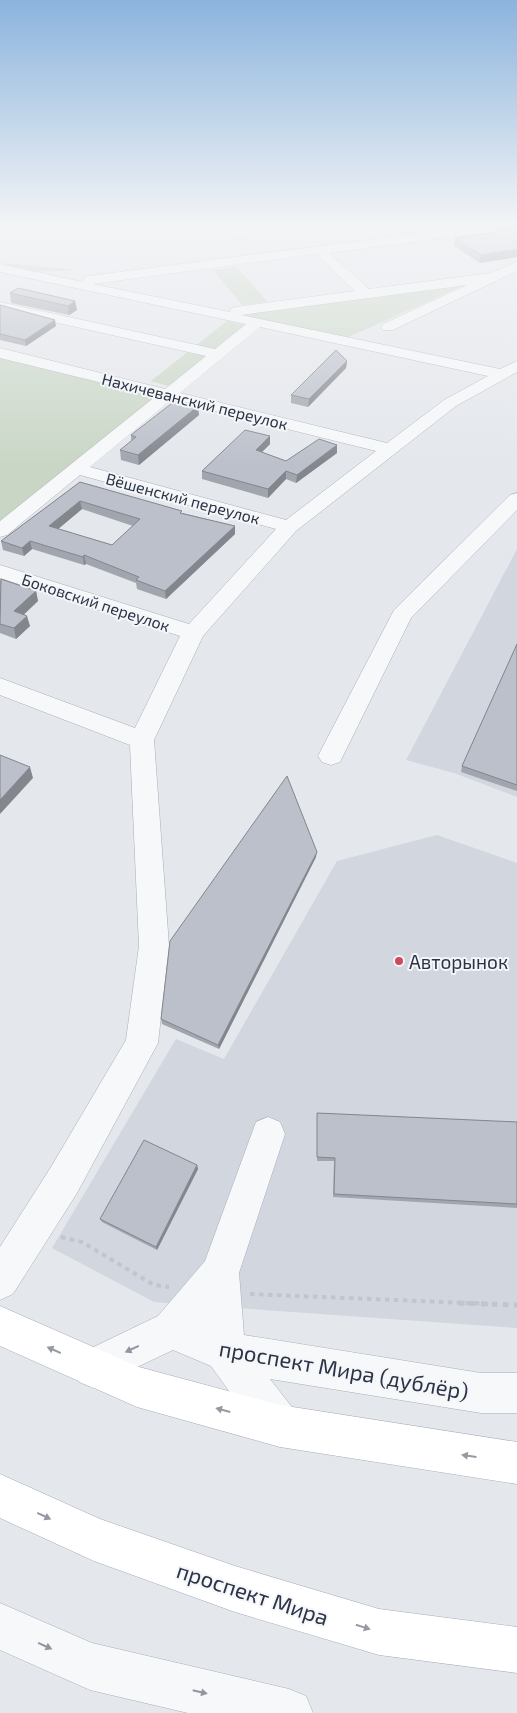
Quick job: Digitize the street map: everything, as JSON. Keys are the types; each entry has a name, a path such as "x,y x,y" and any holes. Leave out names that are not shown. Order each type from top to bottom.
{"main road":[{"path":"0,1326 137,1388 280,1426 517,1463"},
{"name":"проспект Мира","path":"0,1496 94,1539 271,1600 379,1632 517,1650"}],"street":[{"path":"0,306 218,354"},
{"path":"180,306 217,314 259,315 510,370"},
{"path":"0,531 218,354 259,315 305,306"},
{"path":"388,327 433,306"},
{"name":"Нахичеванский переулок","path":"0,352 389,449"},
{"path":"0,1281 64,1180 142,1043 154,946 142,740 193,633 289,527 450,403 510,370"},
{"name":"Вёшенский переулок","path":"78,469 289,527"},
{"path":"331,756 402,616 517,499"},
{"name":"Боковский переулок","path":"0,571 193,633"},
{"path":"0,686 142,740"},
{"path":"93,1368 172,1330 215,1286 268,1134"},
{"path":"215,1286 225,1352 280,1426"},
{"name":"проспект Мира (дублёр)","path":"172,1330 225,1352 481,1392 517,1393"},
{"path":"0,1626 90,1666 289,1713"}],"path":[{"path":"253,306 259,315"},
{"path":"32,1231 82,1242 154,1285 215,1286 517,1305"}],"shaded area":[{"path":"517,549 517,797 454,773 406,760"},
{"name":"Авторынок","path":"437,835 517,863 517,1328 154,1302 52,1248 176,1039 224,1059 337,861"}],"green space":[{"path":"288,306 418,306 344,339 232,313"},
{"path":"227,321 246,325 172,387 151,381"},
{"path":"0,355 162,395 0,525"}],"building":[{"path":"0,306 55,320 25,340 0,334"},
{"path":"336,350 347,361 309,399 291,395"},
{"path":"176,400 198,406 138,455 120,450 136,437 131,435"},
{"path":"245,430 270,436 256,450 286,461 319,439 337,445 297,475 286,471 268,489 202,471"},
{"path":"80,482 182,511 180,513 235,526 165,591 136,580 139,577 84,555 83,557 30,541 22,548 1,541","holes":["80,501 140,519 112,545 49,526"]},
{"path":"1,579 36,591 14,611 27,616 14,628 0,624"},
{"path":"517,644 517,785 462,766"},
{"path":"0,755 30,767 0,800"},
{"path":"287,776 317,852 218,1045 161,1019 170,941"},
{"path":"317,1113 517,1122 517,1204 334,1194 335,1158 317,1157"},
{"path":"144,1140 197,1165 156,1247 100,1219"}],"place":[{"name":"Авторынок","path":"399,961"}]}
